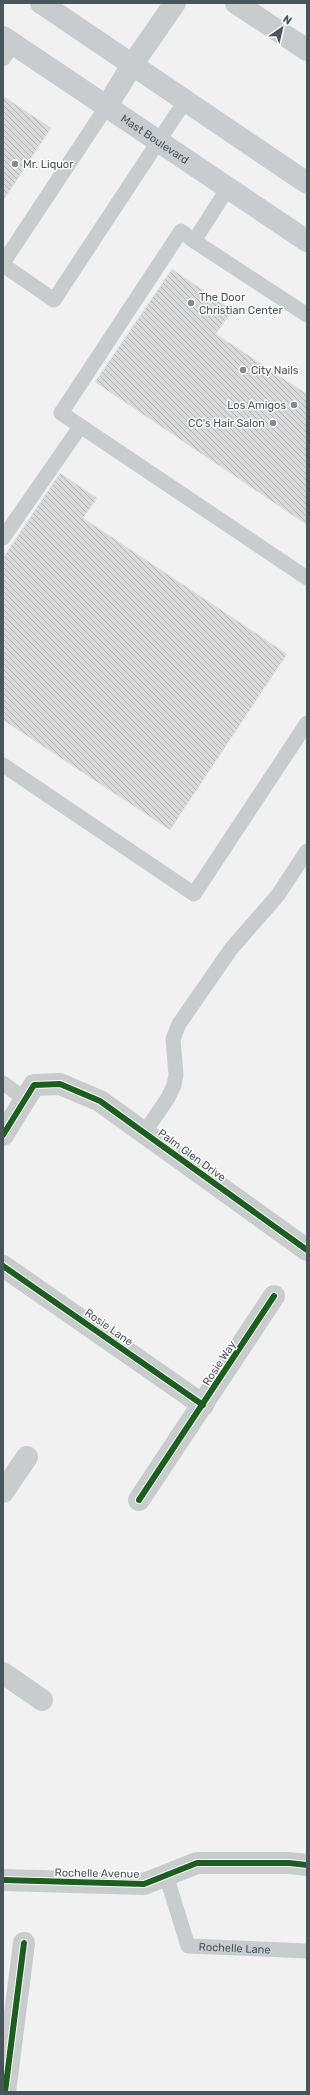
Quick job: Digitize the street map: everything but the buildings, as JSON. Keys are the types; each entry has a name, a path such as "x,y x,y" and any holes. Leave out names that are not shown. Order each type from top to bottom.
{"main road":[{"path":"41,3 307,183"},
{"name":"Mast Boulevard","path":"6,47 107,106 307,241"}],"street":[{"path":"236,3 307,50"},
{"path":"107,106 132,65 172,6"},
{"name":"Palm Glen Drive","path":"25,1098 34,1085 60,1084 100,1101 307,1250"},
{"path":"3,1135 25,1098"},
{"name":"Rosie Lane","path":"3,1266 203,1405"},
{"name":"Rosie Way","path":"139,1500 274,1296"},
{"path":"3,1492 26,1457"},
{"path":"3,1673 42,1700"},
{"name":"Rochelle Avenue","path":"3,1880 144,1884 197,1862 289,1863 307,1865"},
{"path":"5,2092 24,1943"}],"lane":[{"path":"107,106 3,264 54,300 185,101"},
{"path":"194,240 228,188"},
{"path":"307,316 181,232 61,413 307,578"},
{"path":"3,538 80,426"},
{"path":"3,765 194,894 307,723"},
{"path":"144,1133 168,1098 174,1085 176,1074 173,1039 179,1024 231,949 278,895 307,851"},
{"path":"3,1083 25,1098"},
{"name":"Rochelle Lane","path":"166,1875 188,1946 307,1952"}],"cycle path":[{"path":"3,1135 34,1085 60,1084 100,1101 307,1250"},
{"path":"3,1266 203,1405"},
{"path":"139,1500 274,1296"},
{"path":"3,1880 144,1884 197,1863 289,1863 307,1865"},
{"path":"5,2092 24,1943"}],"place":[{"name":"Mr. Liquor","path":"15,164"},
{"name":"The Door Christian Center","path":"191,303"},
{"name":"City Nails","path":"243,370"},
{"name":"Los Amigos","path":"294,405"},
{"name":"CC's Hair Salon","path":"273,423"}]}
